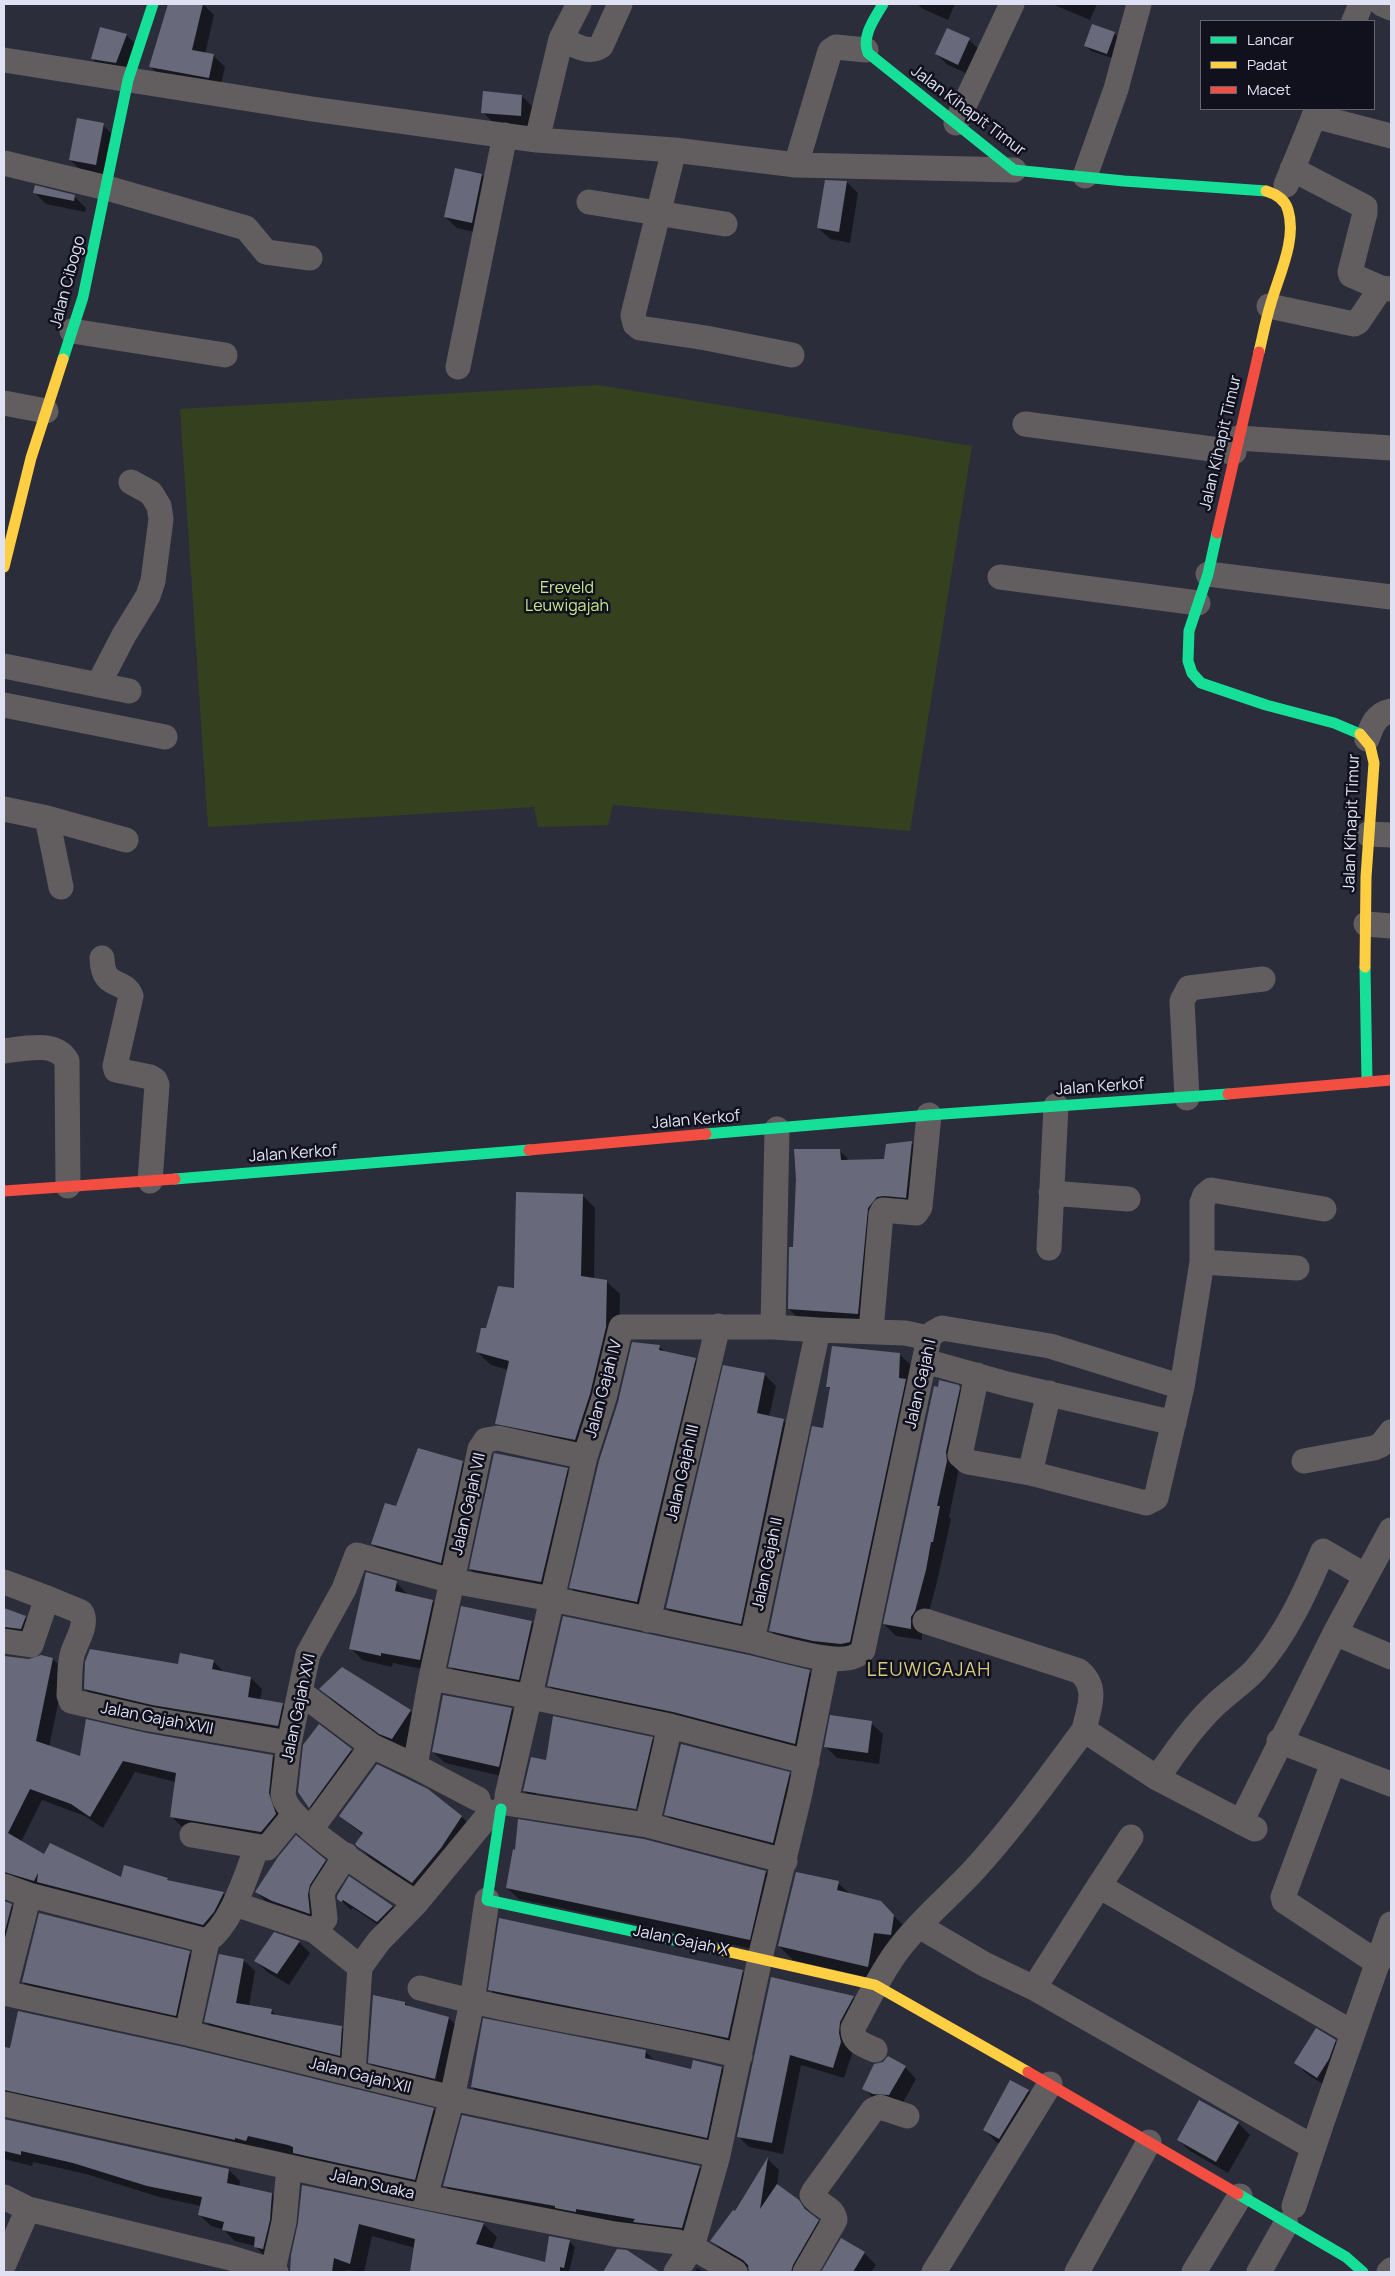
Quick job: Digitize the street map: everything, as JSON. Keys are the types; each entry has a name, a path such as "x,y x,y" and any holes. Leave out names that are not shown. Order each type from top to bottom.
{"street":[{"name":"Jalan Cibogo","path":"4,568 31,458 72,331 94,250 128,80 152,4"},
{"path":"537,140 561,39 579,4"},
{"path":"561,39 590,51 596,49 601,46 620,4"},
{"path":"796,165 830,51 836,47 866,50 866,39 882,4"},
{"path":"956,123 1012,4"},
{"path":"1085,176 1116,89 1139,4"},
{"path":"1354,20 1362,4"},
{"path":"1382,4 1391,8"},
{"name":"Jalan Kihapit Timur","path":"866,50 873,59 1014,170 1264,192 1282,196 1286,202 1290,221 1285,252 1269,306 1208,574 1198,603 1186,654 1187,664 1194,679 1267,705 1348,728 1366,739 1374,756 1380,834 1366,924 1367,1082"},
{"path":"4,60 312,109 537,140 674,150 796,165 1014,170"},
{"path":"1282,196 1316,113 1391,136"},
{"path":"458,367 505,135"},
{"path":"674,150 633,315 635,324 640,328 706,338 792,355"},
{"path":"4,163 107,188 246,228 264,250 271,254 310,258"},
{"path":"1269,306 1354,324 1358,322 1386,288 1355,277 1350,272 1365,207 1292,169"},
{"path":"588,202 725,224"},
{"path":"72,331 226,355"},
{"path":"4,402 46,411"},
{"path":"1025,424 1236,445 1391,448"},
{"path":"98,685 124,635 148,596 153,581 160,528 160,506 151,493 131,482"},
{"path":"1208,574 1391,598"},
{"path":"1000,577 1198,603"},
{"path":"4,666 129,691"},
{"path":"4,705 165,736"},
{"path":"1366,739 1377,717 1391,710"},
{"path":"4,809 47,818 126,840"},
{"path":"47,818 61,887"},
{"path":"1366,924 1391,926"},
{"path":"102,958 103,971 106,976 129,992 131,996 115,1066 116,1070 150,1077 157,1084 150,1180"},
{"path":"1187,1098 1182,1001 1186,992 1189,988 1263,979"},
{"path":"4,1051 48,1047 64,1055 67,1060 68,1186"},
{"name":"Jalan Kerkof","path":"4,1191 296,1170 929,1115 1187,1098 1391,1080"},
{"path":"1049,1248 1056,1106"},
{"path":"871,1331 881,1214 883,1210 916,1213 920,1207 929,1115"},
{"path":"777,1129 773,1327 905,1333 927,1350 977,1375 1174,1423"},
{"path":"977,1375 960,1455 968,1462 1030,1473 1146,1503 1151,1502 1156,1498 1182,1386 1202,1262 1202,1203 1205,1195 1211,1190 1324,1209"},
{"path":"1051,1193 1128,1199"},
{"path":"1202,1262 1296,1268"},
{"name":"Jalan Gajah III","path":"648,1620 718,1326"},
{"name":"Jalan Gajah IV","path":"552,1599 585,1457 604,1398 621,1327 773,1327"},
{"name":"Jalan Gajah I","path":"752,1640 826,1659 856,1657 863,1650 927,1350 933,1333 942,1328 1050,1346 1182,1386"},
{"name":"Jalan Gajah II","path":"752,1640 818,1330"},
{"path":"1030,1473 1049,1393"},
{"path":"1304,1461 1381,1445 1391,1432"},
{"name":"Jalan Gajah VII","path":"415,1766 431,1678 480,1448 486,1440 498,1438 585,1457"},
{"path":"1084,1730 1157,1778 1248,1826 1279,1742 1391,1530"},
{"path":"1157,1778 1192,1729 1213,1706 1254,1671 1271,1650 1298,1608 1323,1551 1366,1576"},
{"name":"Jalan Gajah XVI","path":"303,1822 284,1800 283,1794 289,1743 308,1654 344,1589 357,1555 452,1581"},
{"path":"452,1581 552,1599 752,1640"},
{"path":"4,1582 47,1598 31,1645"},
{"name":"Jalan Gajah XVII","path":"47,1598 82,1613 83,1623 72,1656 69,1696 70,1700 75,1703 149,1719 289,1743"},
{"path":"425,2197 452,2098 472,2002 487,1900 497,1804 531,1697 552,1599"},
{"path":"875,2050 856,2041 852,2034 852,2028 875,1985 899,1949 974,1870 1045,1784 1084,1730 1091,1687 1088,1678 1079,1671 925,1621"},
{"path":"1335,1633 1391,1657"},
{"path":"4,1641 31,1645 72,1656"},
{"path":"676,2272 692,2247 718,2155 760,1958 785,1861 807,1762 826,1659"},
{"path":"431,1678 670,1726 807,1762"},
{"path":"301,1693 372,1746 497,1804 646,1825 785,1861"},
{"path":"646,1825 670,1726"},
{"path":"1279,1742 1391,1784"},
{"path":"192,1835 257,1848 270,1846 303,1822 372,1746"},
{"path":"1333,1763 1283,1897 1284,1901 1378,1963"},
{"path":"353,2074 360,1967 379,1941 416,1903 497,1804"},
{"path":"303,1822 346,1856 416,1903"},
{"path":"1034,1988 1131,1836"},
{"path":"187,2033 207,1941 216,1934 235,1904 257,1848"},
{"path":"315,1931 326,1914 322,1892 346,1856"},
{"path":"4,1886 29,1895 207,1941"},
{"path":"1099,1886 1353,2033"},
{"path":"4,1993 29,1895"},
{"name":"Jalan Gajah X","path":"487,1900 760,1958 875,1985 1050,2084 1240,2196 1290,2215 1362,2272"},
{"path":"235,1904 315,1931 360,1967"},
{"path":"1259,2272 1290,2215 1391,1924"},
{"path":"919,1926 984,1964 1034,1988 1313,2147"},
{"path":"420,1988 472,2002 690,2043 740,2056"},
{"name":"Jalan Gajah XII","path":"4,1993 187,2033 452,2098 718,2155"},
{"path":"934,2272 1050,2084"},
{"name":"Jalan Suaka","path":"4,2104 425,2197 614,2234 678,2242 692,2247 735,2272"},
{"path":"805,2272 835,2220 831,2210 815,2200 812,2195 814,2190 873,2110 880,2107 907,2116"},
{"path":"1077,2272 1149,2142"},
{"path":"4,2197 28,2209 230,2265 275,2271 284,2222 289,2166"},
{"path":"1194,2272 1240,2196"},
{"path":"4,2264 28,2209"}],"green space":[{"name":"Ereveld Leuwigajah","path":"598,385 972,446 910,831 613,805 608,825 538,827 534,807 208,827 180,409"}],"building":[{"path":"168,4 203,4 192,50 214,54 209,78 149,67"},
{"path":"1092,24 1115,32 1107,54 1084,46"},
{"path":"100,27 127,34 116,63 91,59"},
{"path":"947,28 970,38 958,65 935,54"},
{"path":"483,91 522,95 521,116 481,113"},
{"path":"77,118 104,123 96,165 69,160"},
{"path":"455,168 482,174 472,223 444,217"},
{"path":"825,180 847,181 839,232 817,228"},
{"path":"35,185 75,195 74,201 33,193"},
{"path":"912,1141 906,1198 877,1197 868,1208 858,1314 788,1309 789,1247 793,1247 796,1179 794,1149 840,1149 841,1160 884,1159 886,1144"},
{"path":"516,1192 583,1194 581,1276 607,1280 606,1327 590,1394 575,1440 495,1424 509,1361 476,1352 481,1328 486,1328 498,1286 514,1288"},
{"path":"632,1342 660,1345 659,1350 696,1358 637,1602 569,1588 599,1461 618,1402"},
{"path":"832,1346 900,1353 899,1378 906,1379 850,1642 841,1644 813,1641 769,1631 812,1426 823,1428 830,1387 826,1387"},
{"path":"723,1365 765,1373 757,1413 784,1419 741,1624 666,1608"},
{"path":"939,1380 959,1385 960,1388 946,1452 947,1461 937,1506 940,1506 933,1542 931,1542 915,1611 911,1617 911,1629 883,1624 934,1386 938,1387"},
{"path":"418,1448 463,1461 441,1563 371,1544 385,1503 396,1506"},
{"path":"494,1453 568,1468 541,1582 469,1569"},
{"path":"366,1572 397,1581 395,1591 433,1600 420,1660 381,1653 381,1656 349,1649"},
{"path":"461,1606 532,1621 519,1680 448,1667"},
{"path":"4,1608 26,1616 21,1629 4,1627"},
{"path":"563,1616 749,1655 810,1670 795,1744 673,1712 547,1686"},
{"path":"90,1649 178,1664 180,1653 214,1660 212,1669 251,1677 248,1697 283,1703 278,1726 152,1705 84,1689 85,1662"},
{"path":"41,1655 53,1658 36,1741 80,1756 86,1719 147,1733 273,1755 269,1793 276,1814 261,1832 170,1817 176,1773 123,1761 90,1817 71,1804 30,1789 8,1833 44,1854 50,1843 121,1877 124,1865 168,1878 167,1880 224,1892 214,1912 203,1925 37,1882 38,1873 34,1881 4,1872 4,1656 29,1659"},
{"path":"342,1667 411,1710 392,1739 379,1734 319,1689"},
{"path":"443,1695 512,1708 499,1767 432,1752"},
{"path":"830,1715 872,1721 868,1753 824,1747"},
{"path":"553,1716 653,1737 636,1809 523,1791 531,1757 546,1760"},
{"path":"319,1724 352,1749 309,1808 298,1792 303,1745"},
{"path":"681,1744 790,1772 773,1843 664,1815"},
{"path":"377,1764 428,1789 462,1816 441,1848 412,1883 358,1847 355,1844 363,1833 339,1816"},
{"path":"518,1819 644,1839 766,1871 750,1940 506,1888 513,1849 515,1850"},
{"path":"296,1835 326,1860 310,1885 308,1894 310,1914 272,1901 255,1892 278,1857"},
{"path":"796,1872 839,1881 837,1890 881,1901 894,1915 891,1935 874,1933 868,1967 778,1946"},
{"path":"349,1876 393,1906 377,1922 343,1900 341,1902 337,1899"},
{"path":"4,1901 12,1904 4,1935"},
{"path":"39,1913 190,1951 176,2016 22,1982"},
{"path":"499,1918 743,1970 728,2038 488,1990"},
{"path":"274,1932 300,1941 277,1974 254,1961"},
{"path":"219,1954 244,1959 236,2003 272,2009 271,2014 342,2026 340,2056 204,2022"},
{"path":"771,1977 854,1996 840,2022 839,2033 841,2042 833,2068 790,2055 772,2143 737,2137"},
{"path":"373,1995 405,2002 405,2005 449,2017 435,2079 368,2063"},
{"path":"18,2011 184,2047 434,2108 415,2180 293,2153 293,2147 288,2145 248,2136 246,2141 235,2138 235,2140 4,2090 4,2047 10,2048"},
{"path":"483,2018 646,2050 645,2058 691,2069 693,2060 722,2067 707,2138 471,2087"},
{"path":"1316,2028 1336,2040 1329,2059 1317,2078 1294,2063"},
{"path":"888,2056 906,2066 889,2095 873,2094 862,2089 874,2064 883,2062"},
{"path":"1010,2080 1029,2090 999,2139 983,2130"},
{"path":"1199,2100 1239,2122 1216,2162 1177,2140"},
{"path":"462,2115 700,2166 682,2228 633,2222 635,2219 576,2209 576,2212 555,2208 555,2206 443,2186"},
{"path":"4,2119 229,2169 227,2183 272,2193 270,2220 263,2249 254,2247 255,2237 222,2230 224,2222 198,2215 202,2197 147,2186 73,2163 21,2151 21,2155 4,2151"},
{"path":"768,2157 760,2209 777,2184 799,2200 805,2209 819,2220 793,2265 791,2272 749,2272 748,2265 743,2260 710,2241 733,2210 735,2211"},
{"path":"302,2185 484,2223 476,2244 545,2262 549,2236 570,2240 564,2268 560,2267 560,2272 410,2272 415,2239 359,2224 350,2264 334,2258 332,2272 290,2272"},
{"path":"841,2238 865,2252 853,2272 821,2272"},
{"path":"617,2249 627,2250 660,2272 603,2272"}],"traffic: fast":[{"path":"63,359 83,297 128,80 153,4"},
{"path":"883,4 873,21 866,40 868,53 1014,170 1124,181 1266,191"},
{"path":"1217,533 1208,574 1189,631 1188,661 1192,673 1201,683 1266,705 1334,723 1360,734"},
{"path":"1365,967 1367,1082"},
{"path":"706,1134 929,1115 1228,1094"},
{"path":"175,1179 529,1150"},
{"path":"501,1809 487,1900 721,1950"},
{"path":"1238,2194 1346,2257 1363,2272"}],"traffic: slow":[{"path":"1259,352 1269,309 1286,257 1290,233 1290,221 1285,203 1277,195 1266,191"},
{"path":"4,567 31,458 63,359"},
{"path":"1360,734 1370,746 1374,763 1366,877 1365,967"},
{"path":"721,1950 875,1985 1028,2072"}],"traffic: jam":[{"path":"1217,533 1259,352"},
{"path":"1228,1094 1391,1080"},
{"path":"529,1150 706,1134"},
{"path":"4,1191 175,1179"},
{"path":"1028,2072 1238,2194"}],"district":[{"name":"LEUWIGAJAH","path":"929,1671"}]}
